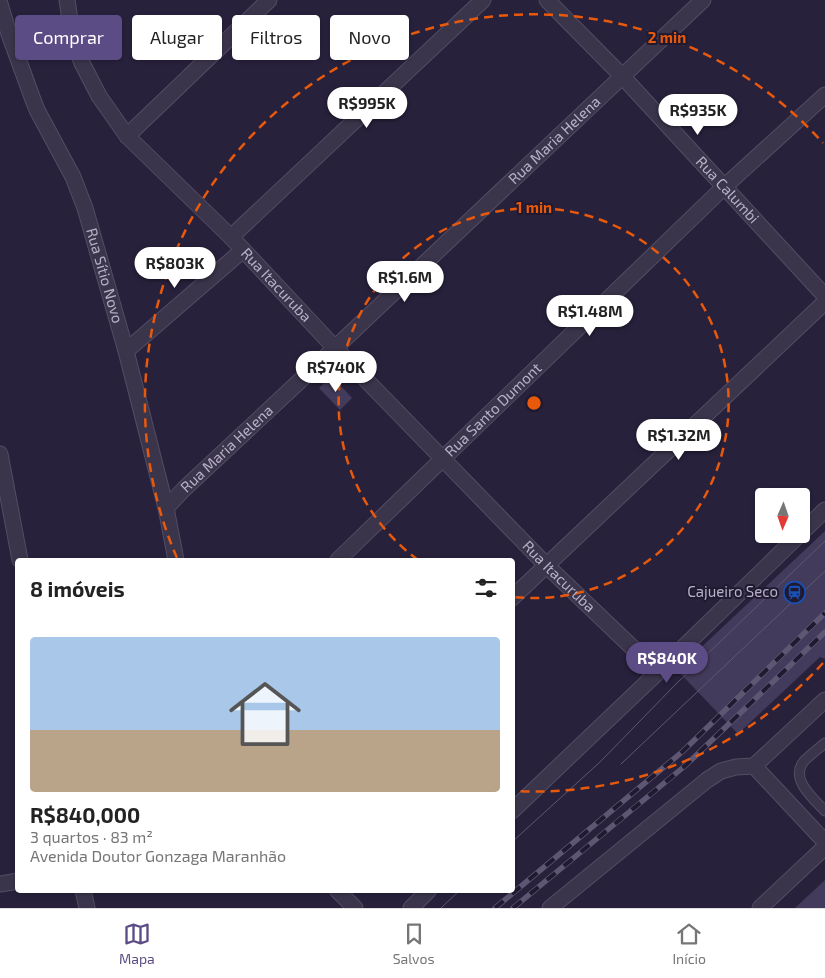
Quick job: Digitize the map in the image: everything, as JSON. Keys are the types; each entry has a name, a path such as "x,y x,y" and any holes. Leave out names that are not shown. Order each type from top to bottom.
{"street":[{"name":"Rua Itacuruba","path":"67,0 73,40 82,63 99,96 127,136 231,237 335,348 547,566 658,672"},
{"path":"127,136 270,0"},
{"path":"231,237 483,0"},
{"name":"Rua Calumbi","path":"547,0 622,76 825,296"},
{"name":"Rua Maria Helena","path":"166,508 703,0"},
{"name":"Rua Sítio Novo","path":"0,4 37,110 73,177 85,208 126,351 166,508 176,558"},
{"name":"Rua Santo Dumont","path":"340,558 724,187 825,95"},
{"path":"126,351 243,250"},
{"path":"515,595 825,302"},
{"path":"0,454 3,481 20,558"},
{"path":"810,524 825,510"},
{"path":"515,808 791,543"},
{"path":"550,908 707,780 721,771 736,767 754,766 825,700"},
{"path":"754,766 825,842"},
{"path":"760,908 825,847"},
{"path":"0,884 15,882"},
{"path":"84,893 87,908"},
{"path":"340,893 355,908"},
{"path":"411,908 427,893"}],"lane":[{"path":"825,743 803,762 800,778 802,785 825,811"}],"building":[{"path":"332,376 352,398 340,410 319,388"},
{"path":"825,531 825,659 820,657 738,734 677,670"},
{"path":"825,880 825,908 795,908"}],"tram line":[{"path":"515,839 600,762 676,684 825,541"},
{"path":"621,764 825,571"},
{"path":"441,908 457,893"}],"railway":[{"path":"515,891 682,752 825,613"},
{"path":"513,908 686,765 825,632"},
{"path":"495,908 513,893"}],"place":[{"name":"Cajueiro Seco","path":"794,592"}]}
